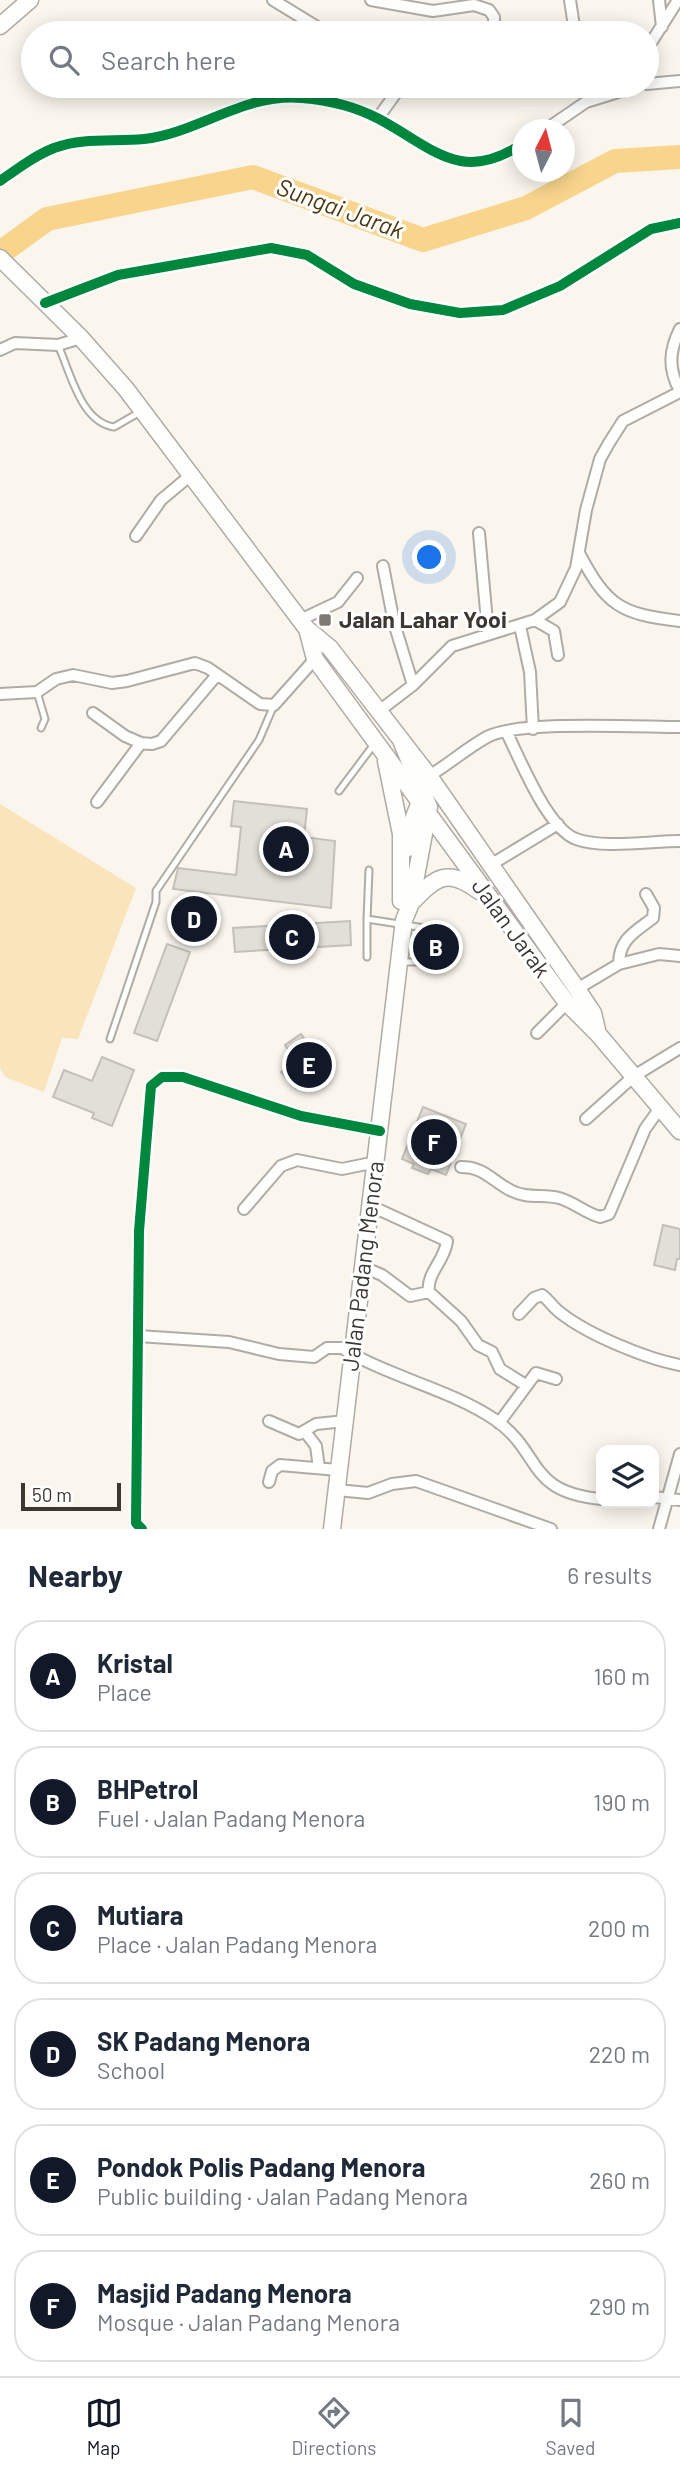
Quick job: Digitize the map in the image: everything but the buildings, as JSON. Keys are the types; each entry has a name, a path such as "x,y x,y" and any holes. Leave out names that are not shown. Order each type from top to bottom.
{"main road":[{"path":"0,26 30,0"},
{"path":"0,258 81,338 143,410 303,624 330,648 429,776 490,862"},
{"path":"303,624 316,659 426,808 490,862"},
{"path":"402,743 426,808"},
{"path":"380,744 401,834 406,902"},
{"name":"Jalan Jarak","path":"426,808 566,1003 598,1034 680,1131"},
{"name":"Jalan Padang Menora","path":"332,1529 406,902 426,808"},
{"name":"Jalan Jarak","path":"490,862 593,1013 598,1034"},
{"path":"406,902 433,880 448,877 463,879 492,901"}],"street":[{"path":"273,0 307,21"},
{"path":"371,0 433,11 459,4 474,5 489,10 494,21"},
{"path":"570,0 573,21"},
{"path":"659,0 662,27"},
{"path":"659,31 678,0"},
{"path":"659,83 680,81"},
{"path":"0,181 54,148 100,139 159,136 219,113 292,98"},
{"path":"305,98 337,104 378,118 445,159 461,163 494,159 512,150"},
{"path":"378,118 392,98"},
{"path":"561,119 586,103 600,98"},
{"path":"45,303 118,275 271,248 307,255 354,284 410,304 460,313 503,310 559,286 651,229 680,223"},
{"path":"379,711 413,685 452,646 535,620 560,602 571,582 586,510 600,459 609,443 623,421 680,391 673,377 670,348 680,329"},
{"path":"0,350 15,343 58,345 81,338"},
{"path":"136,536 161,500 192,474"},
{"path":"479,533 488,633"},
{"path":"579,553 594,582 614,604 649,616 680,621"},
{"path":"383,566 394,623 413,685"},
{"path":"303,624 338,603 357,578"},
{"path":"535,620 554,631 558,655"},
{"path":"520,626 530,672 533,729"},
{"path":"0,694 37,692 56,680 73,675 112,683 195,663 208,668 260,704 274,705 316,659"},
{"path":"93,713 125,736 141,743 152,744 161,741 216,676"},
{"path":"429,776 488,736 506,731 680,727"},
{"path":"506,731 550,814 574,838 590,842 680,841"},
{"path":"97,802 141,743"},
{"path":"490,862 558,824"},
{"path":"619,964 619,950 623,942 655,915 646,894"},
{"path":"577,989 619,964 659,954 680,956"},
{"path":"537,1033 566,1003"},
{"path":"586,1119 634,1076 680,1048"},
{"path":"142,1529 136,1523 139,1231 151,1086 162,1077 183,1077 301,1116 380,1131"},
{"path":"461,1167 473,1167 489,1174 511,1191 534,1197 562,1199 600,1217 609,1214 645,1129 660,1108"},
{"path":"244,1209 281,1166 297,1160 342,1169 376,1162"},
{"path":"371,1206 447,1241 446,1253 428,1283 429,1292 461,1321 478,1345 492,1352 500,1369 524,1384"},
{"path":"363,1267 382,1275 410,1296 429,1292"},
{"path":"519,1314 534,1298 542,1295 553,1303 560,1313 589,1329 639,1353 680,1365"},
{"path":"138,1336 229,1342 314,1357 327,1349 342,1348 499,1423 553,1487 574,1496 596,1498"},
{"path":"499,1423 524,1384 536,1373 556,1379"},
{"path":"270,1421 289,1430 306,1433 316,1446 318,1468"},
{"path":"306,1433 316,1424 345,1421"},
{"path":"659,1529 675,1499 680,1454"},
{"path":"269,1482 272,1471 280,1465 338,1470"},
{"path":"337,1490 368,1493 392,1484 416,1481 551,1529"}],"lane":[{"path":"58,345 88,412 101,425 114,427 143,410"},
{"path":"37,692 45,719 41,728"},
{"path":"110,1039 156,902 156,891 259,740 274,705"},
{"path":"340,792 380,744"},
{"path":"367,957 369,870"},
{"path":"367,919 404,923 431,929 436,934 438,944 435,957 427,962 399,962"}],"shaded area":[{"path":"0,804 136,888 78,1039 62,1038 44,1092 5,1077 0,1068"}],"waterway":[{"name":"Sungai Jarak","path":"0,253 47,219 253,177 423,240 526,208 615,161 680,157"}],"cycle path":[{"path":"0,181 54,148 87,141 144,139 164,135 242,107 281,98 312,99 351,108 379,119 431,150 464,161 481,161 501,156 512,150"},
{"path":"45,303 118,275 271,248 307,255 354,284 410,304 460,313 503,310 560,286 651,229 680,223"},
{"path":"142,1529 136,1523 139,1231 151,1086 162,1077 183,1077 301,1116 380,1131"}],"place":[{"name":"Jalan Lahar Yooi","path":"325,620"},
{"name":"Kristal","path":"286,849"},
{"name":"SK Padang Menora","path":"194,919"},
{"name":"Mutiara","path":"292,937"},
{"name":"BHPetrol","path":"436,947"},
{"name":"Pondok Polis Padang Menora","path":"309,1065"},
{"name":"Masjid Padang Menora","path":"434,1142"}]}
